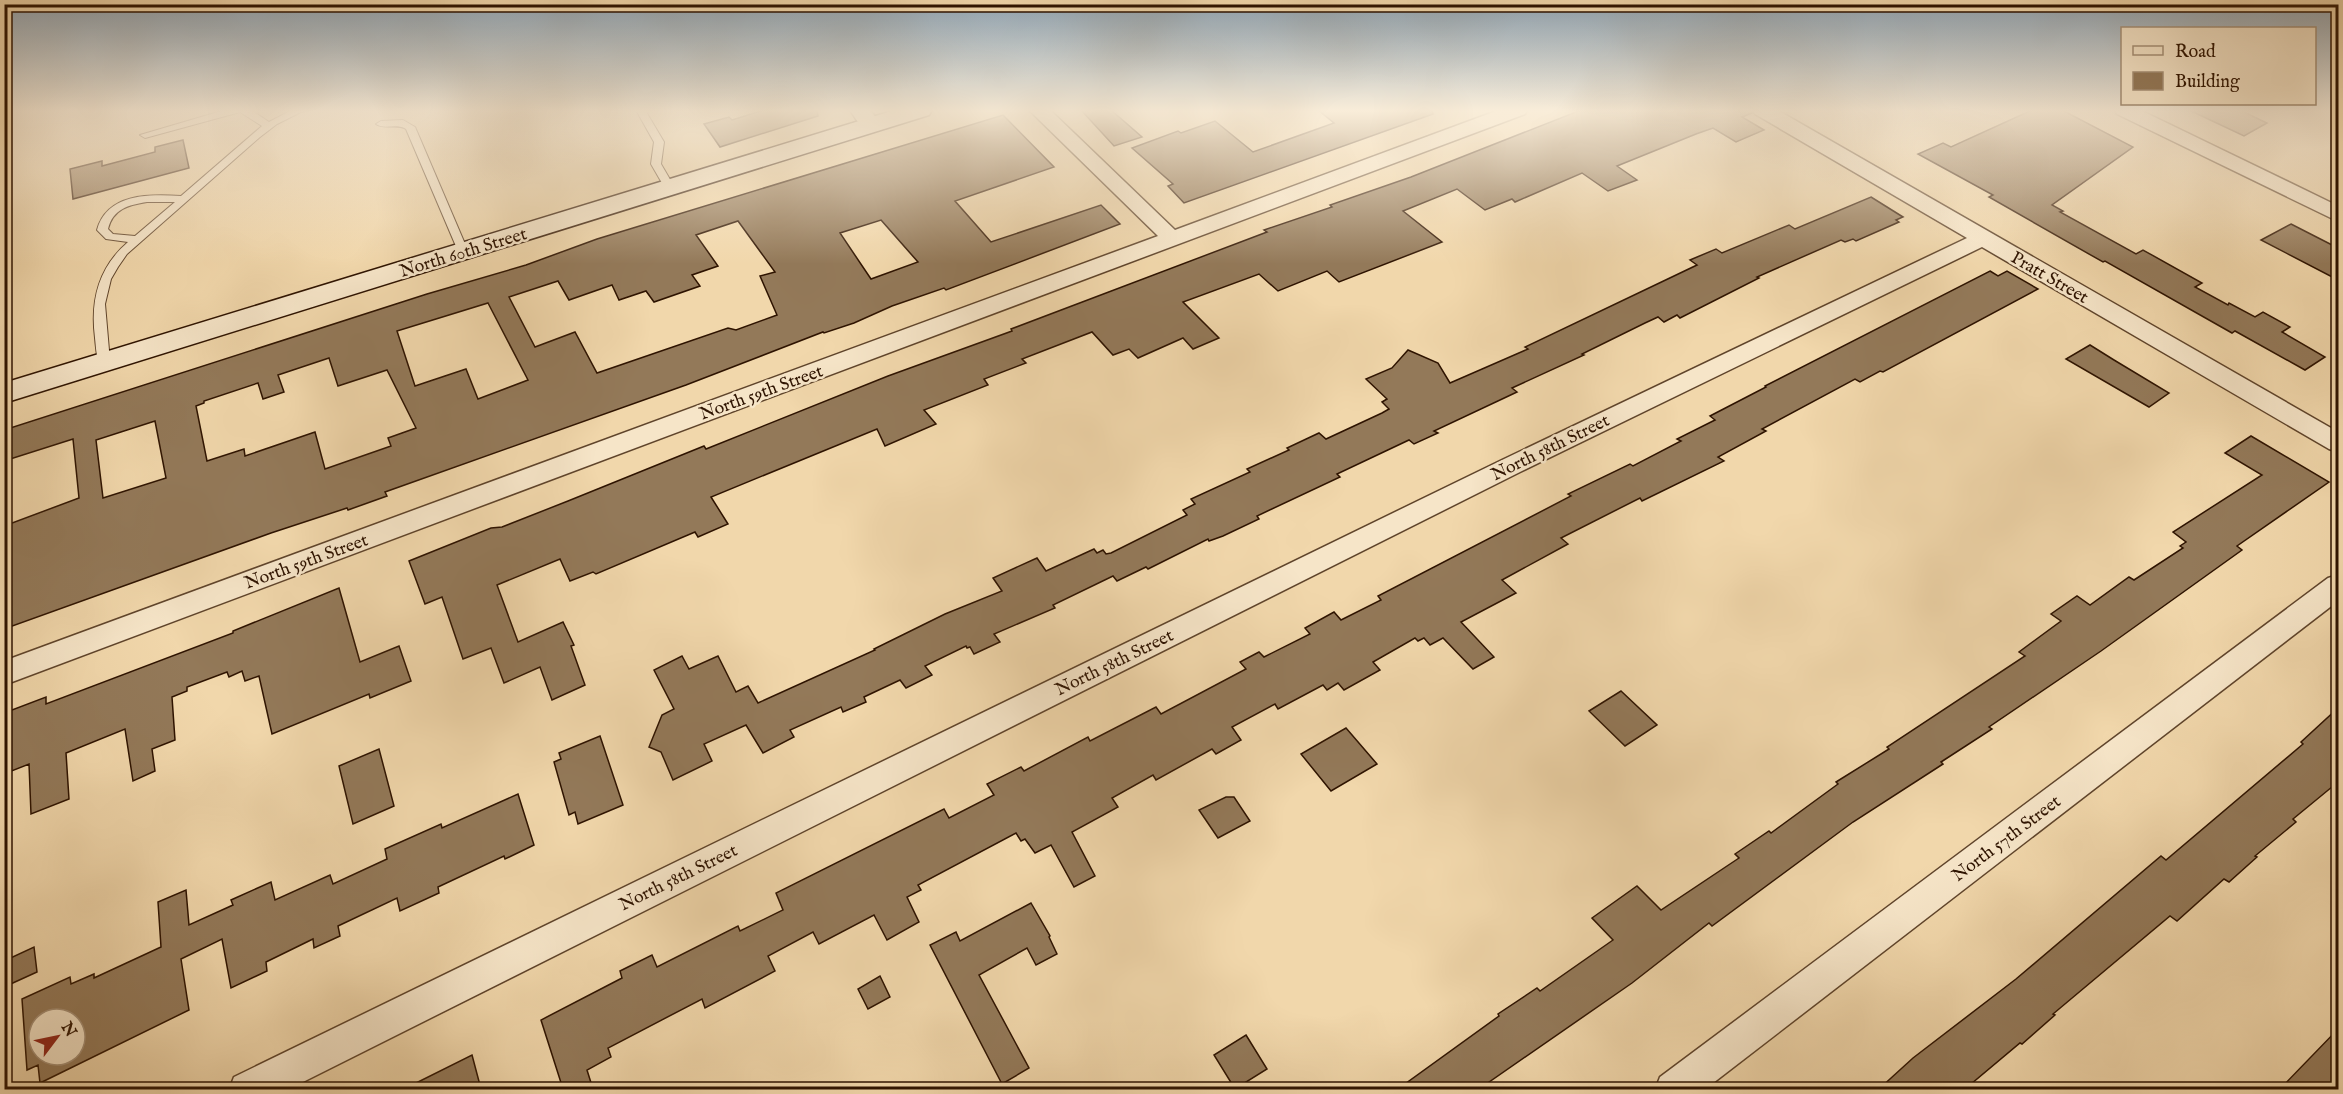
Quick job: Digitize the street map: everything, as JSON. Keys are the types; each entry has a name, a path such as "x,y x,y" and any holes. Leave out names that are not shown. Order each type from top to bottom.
{"main road":[{"name":"North 60th Street","path":"4,393 670,188 745,161"}],"street":[{"path":"1091,161 1173,239"},
{"name":"North 59th Street","path":"4,673 1383,161"},
{"name":"Pratt Street","path":"1849,161 2338,443"},
{"path":"2228,161 2338,214"},
{"name":"North 58th Street","path":"247,1089 1511,465 1983,238"},
{"name":"North 57th Street","path":"1673,1089 2338,586"}],"lane":[{"path":"104,362 98,305 101,286 107,271 137,239 228,161"},
{"path":"425,161 463,251"},
{"path":"656,161 670,188"},
{"path":"137,239 110,237 102,230 102,219 110,211 144,199 159,197 183,199"}],"building":[{"path":"102,161 102,166 121,161 188,161 189,168 73,199 70,169"},
{"path":"852,161 1048,161 1054,167 955,201 991,242 1101,205 1120,224 946,290 944,288 892,306 854,323 823,332 686,385 385,492 387,496 271,533 4,629 4,526 79,498 73,439 4,461 4,430 427,294 526,265 597,239","holes":["881,220 918,262 871,279 840,233","738,221 775,272 760,276 777,315 736,330 728,328 597,373 575,332 535,347 509,297 558,281 569,300 612,285 619,300 646,291 654,302 700,286 692,275 718,266 696,235","488,303 528,380 478,399 466,369 415,386 397,331","329,358 338,386 387,370 416,428 388,438 391,446 325,469 315,432 245,456 244,449 207,461 196,406 204,401 258,383 263,399 284,392 278,375","155,421 166,478 103,498 96,440"]},
{"path":"1147,161 1301,161 1184,203 1168,186 1173,184"},
{"path":"1451,161 1629,161 1617,166 1637,180 1608,191 1582,173 1515,202 1512,199 1485,210 1457,189 1403,211 1442,242 1339,282 1327,271 1278,291 1259,274 1183,302 1219,338 1193,349 1183,338 1138,358 1129,349 1113,355 1092,332 1022,359 1026,363 984,379 988,385 924,410 936,424 885,446 877,429 711,497 728,524 698,537 695,532 596,574 593,572 570,581 560,559 497,585 518,642 563,622 574,645 571,646 585,685 552,700 540,667 504,683 491,648 463,659 442,597 425,604 409,561 1267,232 1264,230"},
{"path":"1931,161 2113,161 2052,205 2063,211 2060,212 2136,254 2143,250 2202,283 2195,287 2228,305 2229,303 2255,317 2263,312 2290,327 2282,332 2325,357 2305,370 2235,331 2232,333 2105,261 2103,262 1989,197 1993,195"},
{"path":"1871,197 1903,217 1896,220 1899,222 1856,241 1841,240 1757,277 1759,278 1680,318 1677,315 1664,322 1658,317 1645,323 1582,354 1584,355 1512,388 1517,392 1434,431 1438,433 1414,444 1409,440 1337,474 1340,477 1257,516 1259,519 1223,536 1209,541 1208,539 1148,569 1146,567 1117,581 1113,576 1053,605 1055,608 994,634 1000,642 974,654 970,647 966,646 925,666 932,675 906,688 900,680 864,697 866,702 843,712 841,707 790,730 794,737 763,753 746,725 704,744 712,761 673,780 661,752 649,747 662,715 674,709 654,670 682,656 689,669 718,656 736,692 748,686 758,703 875,650 945,614 1002,591 993,578 1037,558 1046,571 1094,549 1097,553 1103,550 1106,554 1111,553 1187,515 1183,510 1195,504 1191,499 1250,472 1247,469 1289,450 1287,448 1319,433 1326,439 1382,413 1389,409 1382,402 1387,399 1366,379 1392,368 1408,350 1438,363 1450,383 1528,349 1525,347 1697,265 1690,260 1716,249 1722,253 1789,225 1795,229"},
{"path":"2291,224 2338,248 2338,280 2261,240"},
{"path":"1990,271 1998,276 2007,271 2038,289 1883,372 1880,371 1860,382 1855,379 1762,429 1766,431 1718,457 1724,461 1642,501 1640,498 1561,538 1568,544 1502,580 1516,593 1461,622 1494,657 1473,669 1443,638 1430,645 1424,638 1418,641 1415,638 1373,662 1380,670 1344,690 1338,683 1327,690 1323,685 1278,709 1275,704 1232,727 1241,740 1216,754 1212,749 1156,780 1153,775 1112,798 1118,807 1072,832 1095,876 1074,887 1051,845 1035,853 1025,839 1021,841 1016,833 918,885 921,890 907,897 919,922 887,940 874,915 819,944 813,932 768,956 775,971 705,1008 702,999 608,1048 611,1057 587,1070 593,1089 563,1089 541,1020 622,978 620,971 652,955 657,967 738,926 740,931 783,910 776,893 944,809 949,818 994,795 987,784 1021,767 1024,771 1088,737 1090,741 1156,707 1161,714 1246,669 1240,662 1259,652 1264,657 1310,634 1305,628 1334,612 1341,620 1381,600 1378,596 1571,496 1568,494 1630,464 1633,466 1681,441 1677,439 1715,420 1710,416 1765,386"},
{"path":"2090,345 2169,393 2149,407 2066,359"},
{"path":"2251,436 2329,482 2237,546 2242,550 2101,651 1989,727 1992,729 1941,762 1943,764 1853,822 1712,926 1709,923 1632,983 1479,1089 1398,1089 1499,1016 1498,1014 1537,988 1540,991 1613,940 1592,918 1637,886 1661,910 1739,858 1735,854 1769,831 1771,833 1838,784 1836,782 1889,749 1887,747 2025,656 2019,652 2061,621 2051,614 2077,596 2090,605 2129,577 2134,580 2183,548 2180,546 2186,542 2173,532 2262,475 2225,453"},
{"path":"339,588 360,662 399,646 411,681 370,698 369,694 272,734 259,676 245,681 242,671 229,677 227,672 187,687 187,691 172,697 175,740 152,749 155,771 133,781 125,729 66,753 69,799 31,814 29,764 4,774 4,713 46,697 46,704 233,633 233,631"},
{"path":"1621,691 1657,725 1625,746 1589,711"},
{"path":"2338,708 2338,782 2293,819 2296,822 2255,856 2257,857 2229,882 2224,879 2177,921 2170,916 2053,1014 2055,1015 2022,1044 2020,1043 1965,1089 1879,1089 1913,1058 2016,979 2161,856 2166,860 2303,744 2301,742"},
{"path":"1346,728 1377,764 1331,791 1301,754"},
{"path":"600,736 623,805 578,824 575,812 569,815 554,762 561,759 559,753"},
{"path":"379,749 394,806 353,824 339,766"},
{"path":"518,794 534,845 505,859 504,856 438,887 439,893 400,911 397,898 338,926 340,936 314,948 313,939 266,962 267,971 231,988 222,939 181,959 189,1010 87,1060 87,1007 27,1007 27,1067 34,1067 27,1070 22,999 70,977 71,984 94,974 94,978 161,947 158,902 186,890 189,925 233,905 231,900 271,882 275,900 330,875 333,884 387,859 385,849 441,824 442,828"},
{"path":"1226,797 1234,797 1250,821 1218,838 1199,810"},
{"path":"1031,903 1050,936 1057,954 1036,965 1027,948 979,975 1029,1068 1002,1084 930,945 956,932 960,941"},
{"path":"34,947 37,972 4,987 4,961"},
{"path":"880,976 890,997 868,1009 858,989"},
{"path":"2338,1029 2338,1089 2280,1089"},
{"path":"1246,1035 1267,1069 1235,1089 1214,1055"},
{"path":"472,1055 481,1089 404,1089"},
{"path":"38,1067 73,1067 40,1083"}]}
